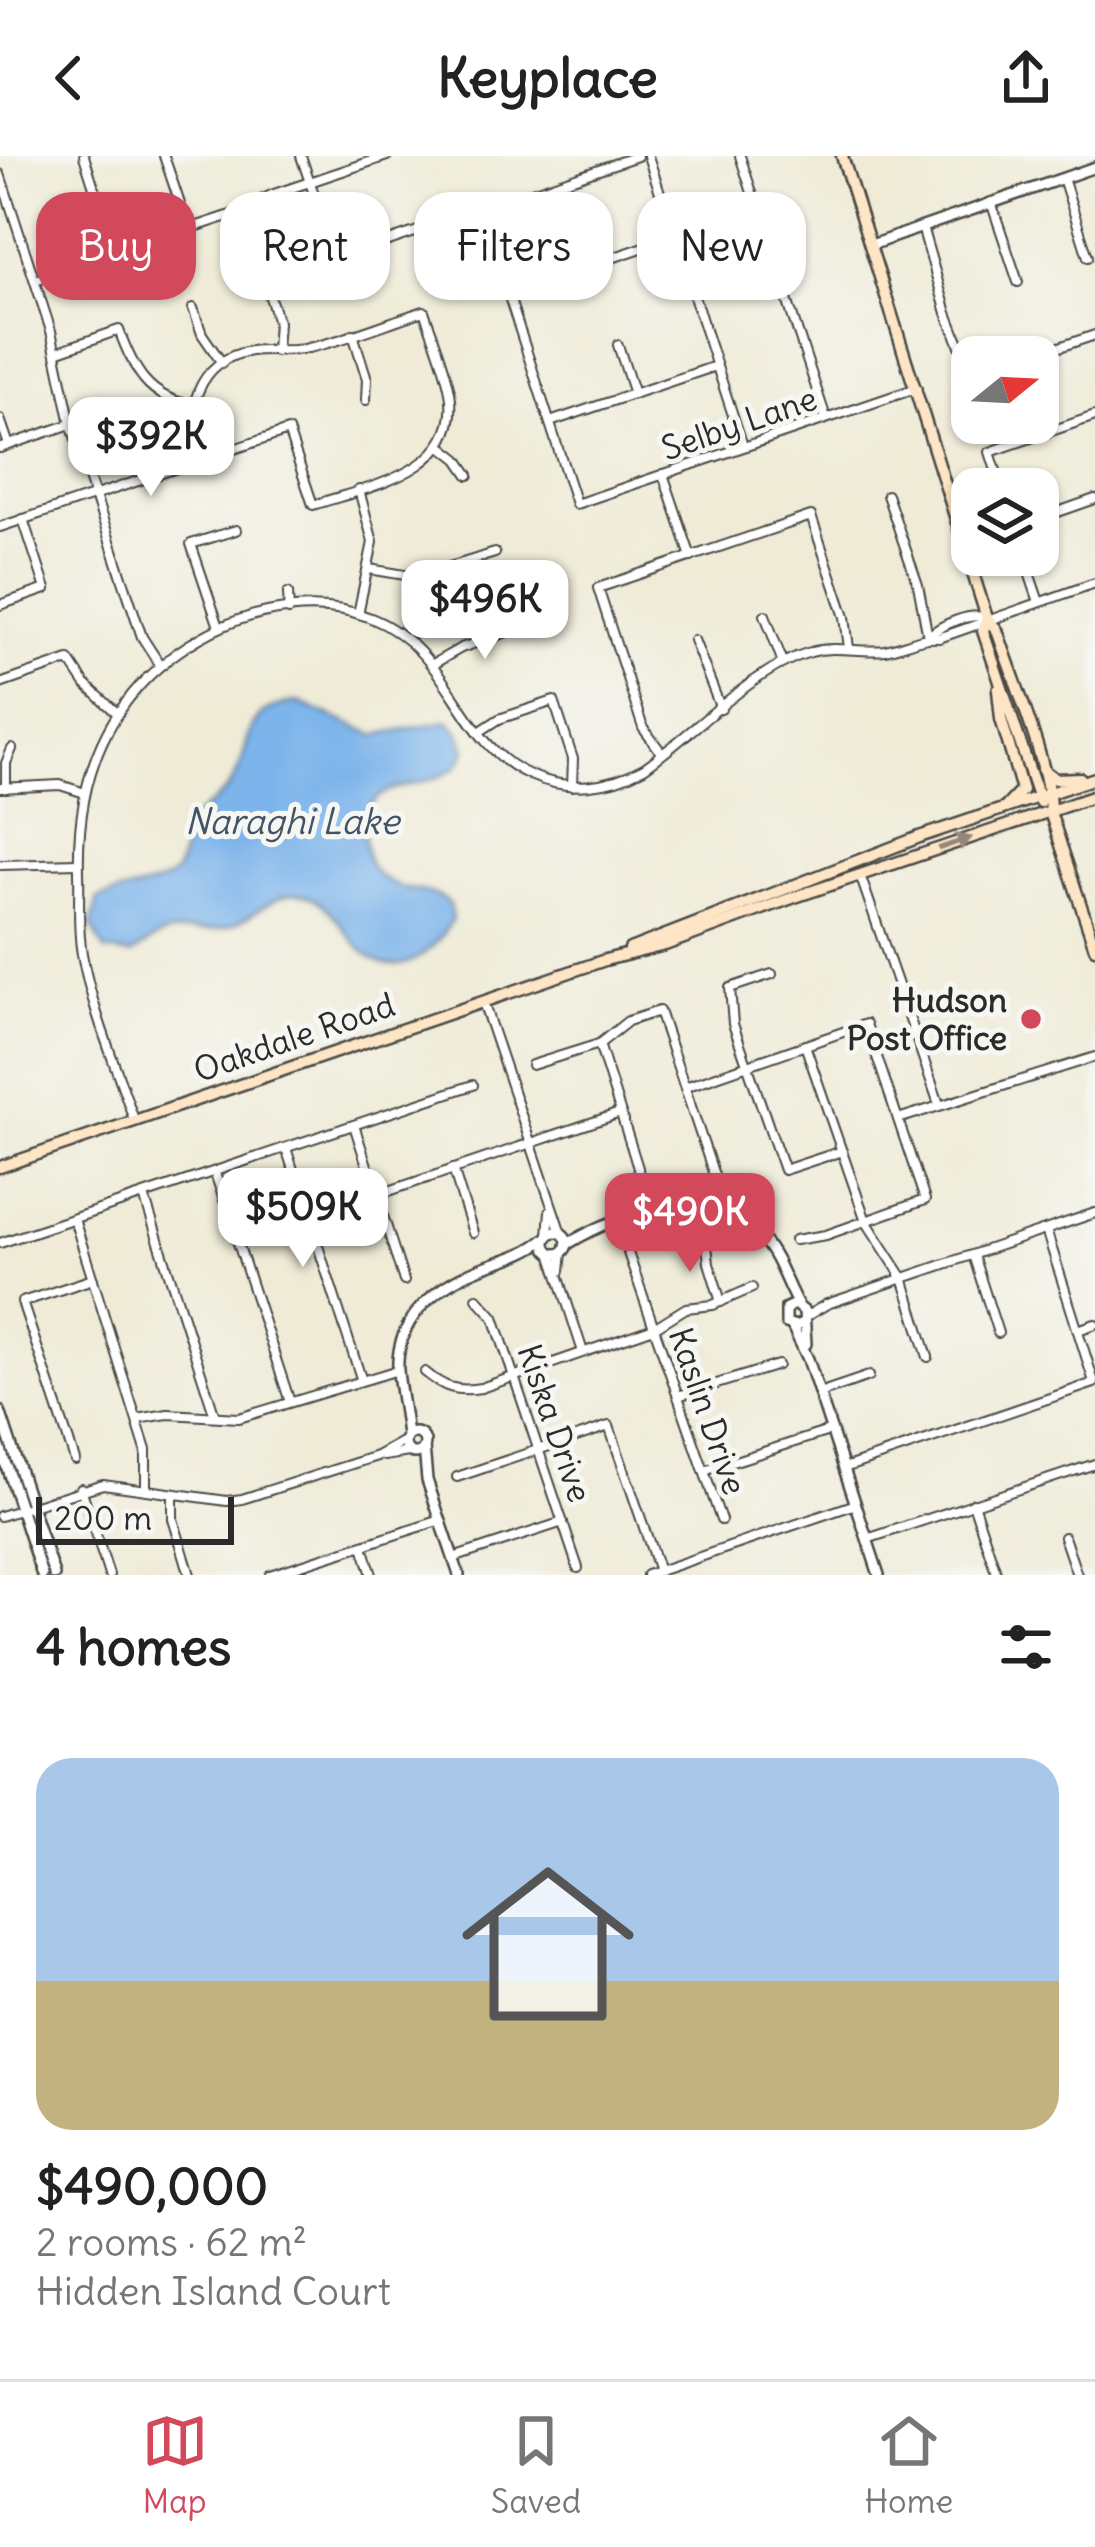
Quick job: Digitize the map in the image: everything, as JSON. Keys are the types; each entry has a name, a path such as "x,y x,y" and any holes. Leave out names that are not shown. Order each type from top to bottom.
{"main road":[{"path":"842,156 987,618 997,630 1042,770 1044,797"},
{"path":"987,618 983,631 999,681 1094,943"},
{"path":"999,681 1001,718 1022,790 1004,808"},
{"path":"1042,770 1063,781 1095,777"},
{"name":"Oakdale Road","path":"605,961 730,908 1095,777"},
{"name":"Oakdale Road","path":"0,1167 1095,796"},
{"path":"665,945 726,915 730,908"}],"street":[{"path":"84,156 96,192"},
{"path":"164,156 176,192"},
{"path":"301,156 336,259 414,233"},
{"path":"196,226 387,156"},
{"path":"533,192 637,156"},
{"path":"648,156 660,192"},
{"path":"740,156 826,418"},
{"path":"871,245 1095,167"},
{"path":"0,174 56,352 71,424 142,637 160,665"},
{"path":"1063,178 1088,257"},
{"path":"992,202 1018,282"},
{"path":"922,227 958,336"},
{"path":"270,300 279,330 276,351"},
{"path":"510,300 550,422 716,366"},
{"path":"695,300 743,446"},
{"path":"193,308 202,334 222,362"},
{"path":"0,527 288,431 313,506 415,470 440,445 451,415 450,393 424,311 314,347 250,351 222,362 206,377 192,405 190,430 198,460"},
{"path":"56,352 119,330 142,380 170,400 192,405"},
{"path":"353,334 367,379 366,400"},
{"path":"1059,347 1095,335"},
{"path":"617,345 634,394"},
{"name":"Selby Lane","path":"550,422 576,504 917,388"},
{"path":"995,468 990,452 1095,416"},
{"path":"0,419 4,447 71,424"},
{"path":"440,445 469,475"},
{"path":"663,474 691,556"},
{"path":"358,490 373,542 358,614"},
{"path":"887,495 918,586 928,637"},
{"path":"1059,512 1095,499"},
{"path":"662,753 643,728 598,588 811,516 845,617 849,648"},
{"path":"0,605 46,589 23,519"},
{"path":"220,627 191,544 236,530"},
{"path":"369,569 417,578 495,553"},
{"path":"1030,576 1039,602"},
{"path":"134,1120 82,953 78,863 85,793 117,712 160,665 220,627 290,610 322,608 358,614 402,634 434,664 502,758 524,772 572,785 622,778 783,663 820,650 886,650 972,617 987,618 1095,583"},
{"path":"288,593 290,610"},
{"path":"765,615 783,663"},
{"path":"434,664 461,648 521,627"},
{"path":"694,640 721,709"},
{"path":"0,684 69,660 85,684 117,712"},
{"path":"479,732 499,718 554,701 573,760 572,785"},
{"path":"13,748 3,788 60,785 85,793"},
{"path":"0,865 78,863"},
{"path":"860,875 939,1104"},
{"path":"772,974 730,988 733,1024 784,1170 842,1151"},
{"path":"483,1002 550,1204 560,1278 583,1352"},
{"path":"532,1065 598,1044 628,1021 659,1011 716,1181"},
{"path":"685,1087 866,1024 925,1200 826,1235 795,1240"},
{"path":"598,1044 638,1168 640,1188"},
{"path":"806,1045 866,1221 903,1279 928,1357"},
{"path":"898,1119 1095,1058"},
{"path":"0,1244 473,1085"},
{"path":"376,1195 620,1113"},
{"path":"354,1125 404,1281"},
{"path":"286,1148 361,1378"},
{"path":"453,1169 472,1234"},
{"path":"215,1173 290,1402"},
{"path":"144,1196 215,1416"},
{"path":"547,1237 550,1204"},
{"path":"459,1575 428,1480 410,1443 398,1370 405,1332 432,1295 463,1276 664,1207 709,1208 736,1218 758,1234 774,1256 797,1314 879,1575"},
{"path":"797,1314 1095,1213"},
{"path":"74,1219 137,1419 148,1464 146,1490"},
{"path":"844,1468 1095,1384 1046,1229"},
{"path":"547,1237 558,1245"},
{"path":"522,1254 547,1237"},
{"path":"706,1237 721,1302"},
{"name":"Kaslin Drive","path":"627,1250 721,1520"},
{"path":"973,1255 998,1333"},
{"path":"74,1460 22,1302 93,1279"},
{"path":"425,1372 443,1387 463,1390 514,1377 654,1328 686,1308 721,1302 752,1288"},
{"name":"Kiska Drive","path":"477,1298 494,1317 578,1568"},
{"path":"1078,1330 1095,1324"},
{"path":"678,1396 778,1365"},
{"path":"137,1419 168,1414 238,1418 398,1370"},
{"path":"819,1393 869,1376"},
{"path":"0,1411 42,1575"},
{"path":"457,1477 609,1426 659,1571"},
{"path":"704,1471 832,1430"},
{"path":"0,1516 103,1484 242,1499 410,1443 424,1447 428,1480"},
{"path":"0,1447 54,1575"},
{"path":"867,1539 1095,1464"},
{"path":"81,1488 110,1575"},
{"path":"173,1494 172,1519 190,1575"},
{"path":"973,1503 997,1575"},
{"path":"647,1575 856,1504"},
{"path":"270,1575 441,1520"},
{"path":"453,1558 563,1522"},
{"path":"1064,1537 1077,1575"},
{"path":"363,1546 372,1575"},
{"path":"689,1561 692,1575"}],"water":[{"name":"Naraghi Lake","path":"298,702 375,735 447,721 460,733 466,750 456,767 380,796 365,821 365,844 373,870 399,887 432,894 450,904 452,920 444,932 414,960 390,965 364,952 320,903 289,895 228,927 163,935 131,955 105,951 91,925 98,899 170,877 178,867 193,819 229,787 256,721 278,706"}],"place":[{"name":"Hudson Post Office","path":"1031,1019"}]}
